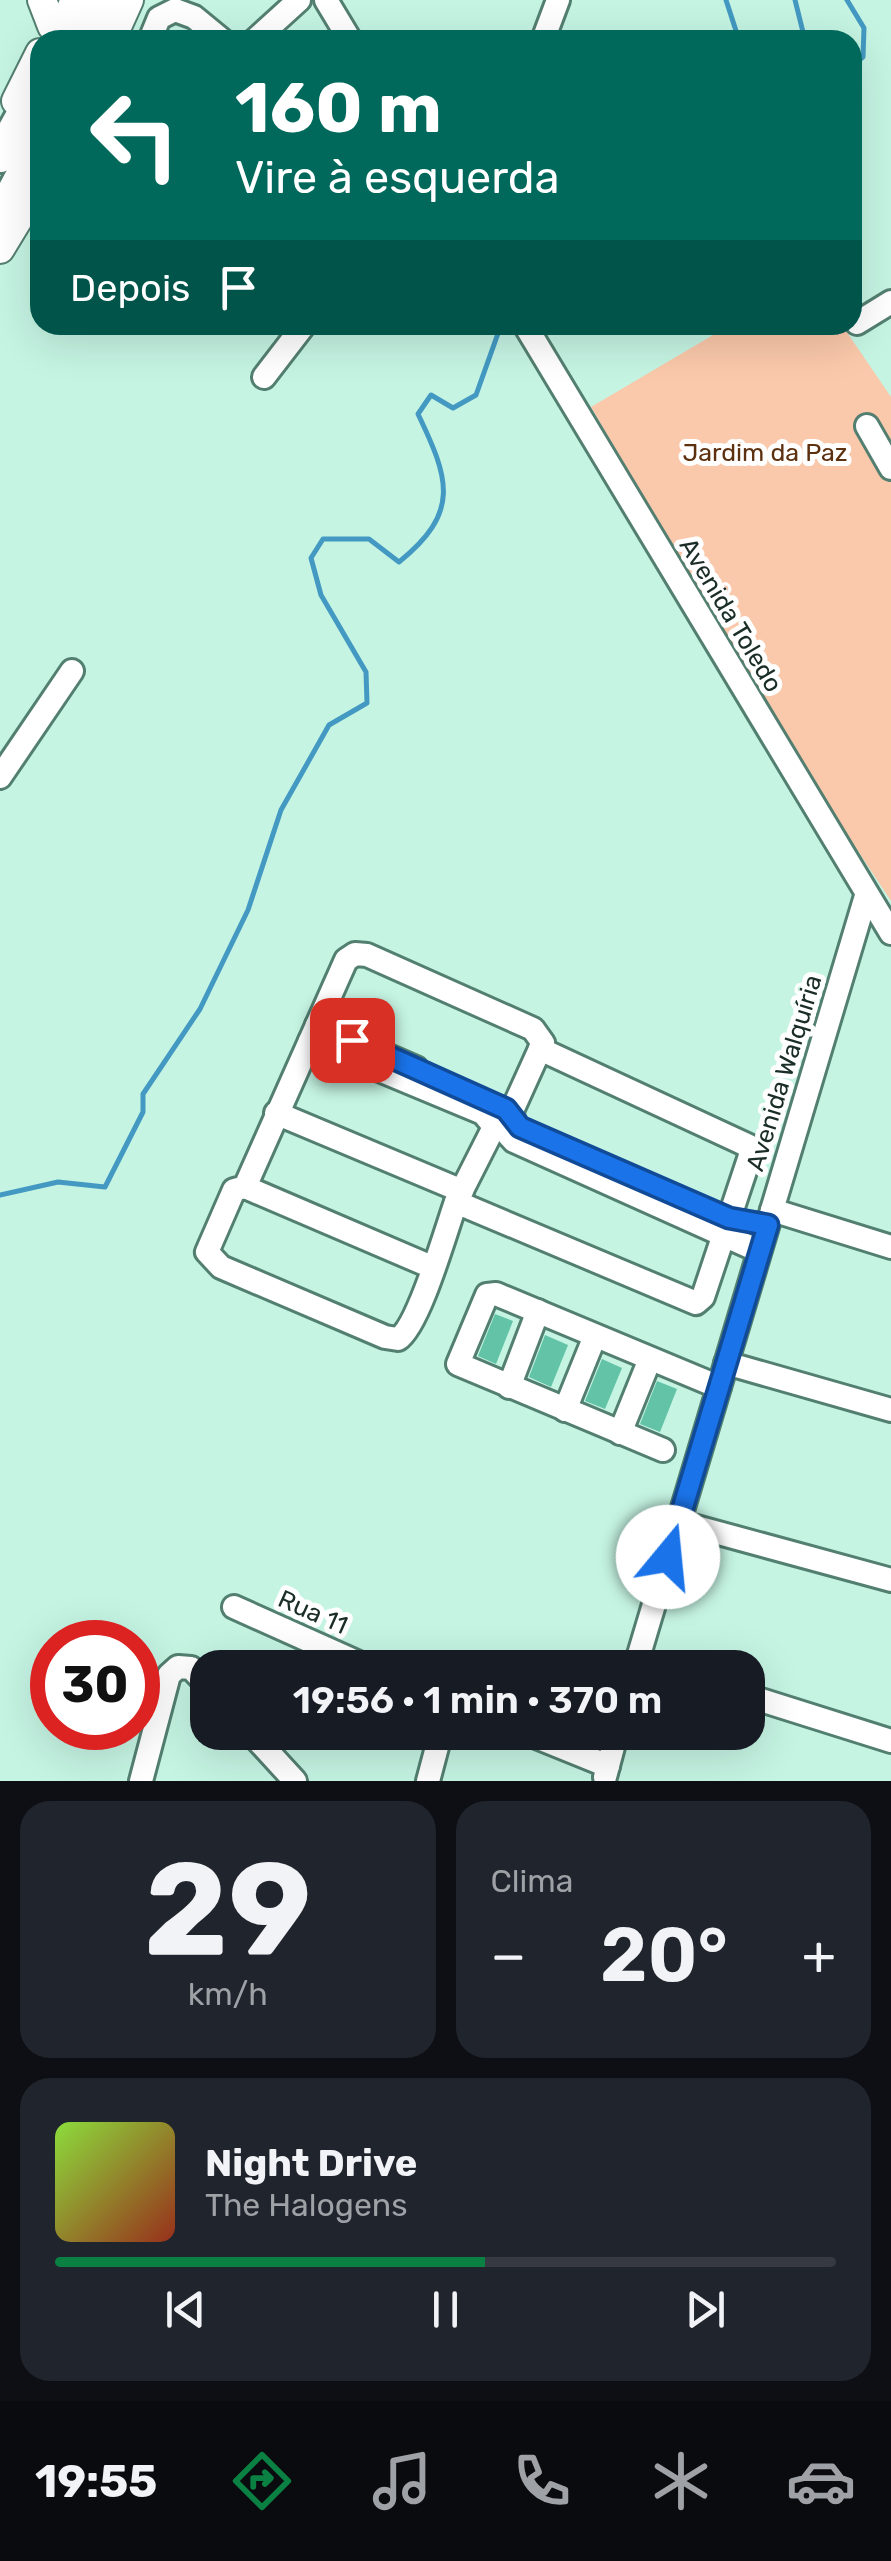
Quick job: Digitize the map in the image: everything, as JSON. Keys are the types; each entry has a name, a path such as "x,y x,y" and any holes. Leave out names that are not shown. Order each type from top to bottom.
{"highway":[{"path":"52,21 78,0"},
{"path":"96,30 109,0"},
{"path":"0,156 30,102"},
{"path":"0,217 30,161"}],"main road":[{"path":"116,30 129,0"},
{"path":"0,132 30,73"},
{"path":"0,249 30,199"}],"street":[{"path":"253,30 273,0"},
{"path":"266,30 299,0"},
{"path":"326,0 344,30"},
{"path":"547,30 558,0"},
{"path":"154,30 159,18 176,10 194,17 210,30"},
{"path":"862,320 891,302"},
{"path":"264,376 296,335"},
{"name":"Avenida Toledo","path":"531,335 891,933"},
{"path":"867,426 891,468"},
{"path":"0,777 72,671"},
{"name":"Avenida Walquíria","path":"647,1650 678,1522 866,896"},
{"path":"245,1187 346,960 360,954 533,1029 543,1044 459,1197 432,1267 404,1336 384,1337 212,1262 207,1252 234,1190 245,1187 432,1267"},
{"path":"314,1033 502,1119 514,1141 726,1225 759,1251"},
{"path":"276,1113 696,1303 702,1297 750,1156 749,1146 540,1049"},
{"path":"726,1225 770,1218 891,1247"},
{"path":"663,1450 458,1364 487,1295 496,1294 718,1387"},
{"path":"509,1387 538,1312"},
{"path":"565,1410 595,1336"},
{"path":"620,1432 650,1359"},
{"path":"726,1364 891,1410"},
{"path":"678,1522 891,1580"},
{"name":"Rua 11","path":"234,1607 330,1650"},
{"path":"141,1781 164,1685 178,1667 190,1668"},
{"path":"765,1701 891,1741"},
{"path":"267,1750 295,1781"},
{"path":"428,1781 436,1750"},
{"path":"559,1750 606,1774"}],"green space":[{"name":"Jardim da Paz","path":"713,335 849,335 891,397 891,901 784,739 591,407"}],"building":[{"path":"495,1314 513,1321 496,1364 478,1356"},
{"path":"545,1335 568,1345 551,1387 529,1377"},
{"path":"602,1359 622,1368 605,1409 585,1401"},
{"path":"657,1381 677,1389 660,1432 640,1424"}],"waterway":[{"path":"726,0 736,30"},
{"path":"795,0 802,30"},
{"path":"847,0 864,28 862,58"},
{"path":"0,1195 58,1182 105,1187 143,1112 143,1094 200,1009 248,910 281,810 329,725 367,703 366,672 321,595 311,558 323,539 369,539 399,562 419,544 432,527 443,494 437,458 418,414 431,395 453,408 476,395 497,335"}],"route":[{"path":"352,1040 506,1109 520,1127 729,1218 768,1225 668,1557"}]}
